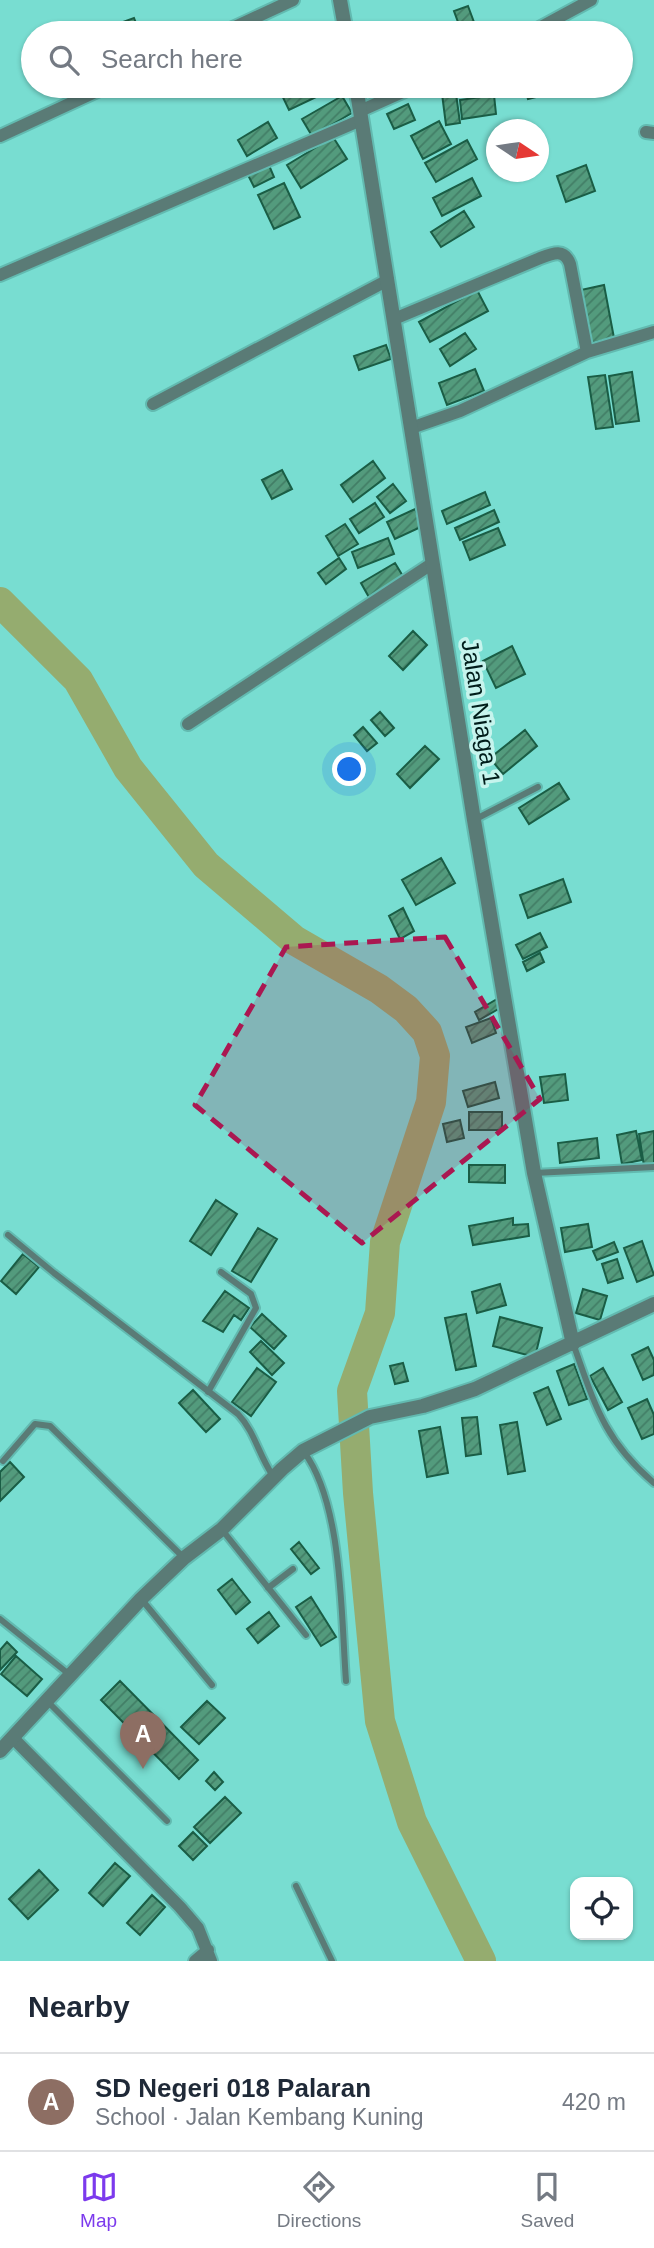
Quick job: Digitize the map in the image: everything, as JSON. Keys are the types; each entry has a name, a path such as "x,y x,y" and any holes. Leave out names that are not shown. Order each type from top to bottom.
{"street":[{"path":"248,21 293,0"},
{"path":"340,0 344,21"},
{"path":"552,21 591,0"},
{"path":"0,136 82,98"},
{"name":"Jalan Niaga 1","path":"358,98 474,820 534,1173 573,1344"},
{"path":"0,275 361,115 393,98"},
{"path":"394,319 538,259 562,253 568,257 570,264 587,352"},
{"path":"153,404 388,280"},
{"path":"411,428 460,411 587,352 654,332"},
{"path":"188,724 433,563"},
{"path":"0,1751 141,1599 184,1558 222,1529 303,1451 370,1417 446,1400 475,1389 654,1304"},
{"path":"13,1738 198,1928 209,1956 194,1961"}],"lane":[{"path":"474,820 538,787"},
{"path":"534,1173 654,1167"},
{"path":"8,1235 238,1414 252,1432 261,1458 274,1478"},
{"path":"208,1392 256,1308 251,1294 221,1272"},
{"path":"573,1344 600,1418 629,1459 654,1483"},
{"path":"3,1461 35,1424 50,1426 184,1558"},
{"path":"303,1451 315,1466 329,1507 337,1563 346,1681"},
{"path":"222,1529 306,1635"},
{"path":"268,1588 293,1569"},
{"path":"141,1599 212,1685"},
{"path":"0,1619 70,1675"},
{"path":"47,1701 167,1821"},
{"path":"296,1886 332,1961"}],"highlighted area":[{"path":"445,937 540,1099 362,1243 195,1105 286,947"}],"building":[{"path":"468,6 474,21 458,21 454,11"},
{"path":"283,98 314,98 289,110"},
{"path":"339,98 343,98 352,113 312,136 302,119"},
{"path":"443,98 457,98 460,123 446,125"},
{"path":"494,98 496,114 462,119 460,100"},
{"path":"408,104 415,120 394,129 387,114"},
{"path":"439,121 451,144 423,159 411,136"},
{"path":"268,122 277,138 247,156 238,140"},
{"path":"333,137 347,159 301,188 287,165"},
{"path":"467,140 477,159 436,182 425,163"},
{"path":"268,163 274,177 254,187 247,173"},
{"path":"586,165 595,191 566,202 557,176"},
{"path":"472,178 481,196 442,216 433,198"},
{"path":"284,183 300,217 274,229 258,195"},
{"path":"464,211 474,227 441,247 431,232"},
{"path":"604,285 614,338 591,343 581,290"},
{"path":"477,290 488,311 430,342 419,322"},
{"path":"465,333 476,349 450,366 440,349"},
{"path":"386,345 391,359 359,370 354,356"},
{"path":"475,369 484,391 447,405 439,383"},
{"path":"632,372 639,421 616,424 609,376"},
{"path":"605,375 613,427 596,429 588,377"},
{"path":"373,461 385,478 353,502 341,485"},
{"path":"282,470 292,489 272,499 262,480"},
{"path":"393,484 406,501 390,513 377,497"},
{"path":"485,492 490,505 447,524 442,511"},
{"path":"375,503 384,517 359,533 350,519"},
{"path":"415,509 423,526 395,539 387,522"},
{"path":"494,510 499,522 460,540 455,528"},
{"path":"345,524 358,544 338,556 326,536"},
{"path":"498,528 505,545 470,560 463,542"},
{"path":"388,538 394,554 358,568 352,552"},
{"path":"339,558 346,569 326,584 318,573"},
{"path":"395,563 404,578 370,599 361,583"},
{"path":"413,631 427,645 403,670 389,656"},
{"path":"512,646 525,674 496,688 483,661"},
{"path":"380,712 394,728 385,736 371,720"},
{"path":"363,727 377,743 367,751 354,735"},
{"path":"525,730 537,746 503,774 490,758"},
{"path":"425,746 439,759 410,788 397,774"},
{"path":"559,783 569,799 529,824 519,808"},
{"path":"441,858 455,883 416,905 402,880"},
{"path":"563,879 571,902 528,918 520,895"},
{"path":"403,908 414,931 400,939 389,916"},
{"path":"540,933 547,947 523,959 516,945"},
{"path":"540,953 544,962 527,971 523,962"},
{"path":"497,999 502,1007 479,1020 475,1012"},
{"path":"491,1018 496,1033 472,1043 466,1027"},
{"path":"565,1074 568,1100 544,1103 540,1077"},
{"path":"495,1082 499,1098 468,1107 463,1091"},
{"path":"469,1112 502,1112 502,1130 469,1130"},
{"path":"460,1120 464,1138 447,1142 443,1124"},
{"path":"636,1131 642,1160 622,1164 617,1135"},
{"path":"654,1131 654,1164 644,1166 639,1134"},
{"path":"597,1138 599,1158 560,1163 558,1143"},
{"path":"469,1165 505,1165 505,1183 469,1182"},
{"path":"216,1200 237,1214 211,1255 190,1241"},
{"path":"513,1218 513,1225 528,1224 529,1236 473,1245 469,1226"},
{"path":"588,1224 592,1247 565,1252 561,1228"},
{"path":"258,1228 277,1239 251,1282 232,1271"},
{"path":"642,1241 654,1275 637,1282 624,1248"},
{"path":"614,1242 618,1252 597,1260 593,1251"},
{"path":"23,1254 39,1267 16,1294 1,1281"},
{"path":"617,1259 623,1278 608,1283 602,1264"},
{"path":"500,1284 506,1305 477,1313 472,1292"},
{"path":"583,1289 607,1296 600,1320 576,1313"},
{"path":"225,1291 249,1308 241,1320 234,1315 223,1332 203,1321"},
{"path":"262,1314 286,1336 274,1349 250,1327"},
{"path":"466,1314 476,1366 456,1370 445,1318"},
{"path":"500,1317 542,1328 535,1357 493,1346"},
{"path":"261,1341 284,1363 272,1375 250,1352"},
{"path":"648,1347 654,1360 654,1375 643,1380 632,1355"},
{"path":"403,1363 408,1381 395,1384 390,1366"},
{"path":"574,1364 587,1399 569,1405 557,1371"},
{"path":"257,1368 276,1382 251,1416 232,1402"},
{"path":"603,1368 622,1402 608,1410 590,1376"},
{"path":"548,1387 561,1419 547,1425 534,1393"},
{"path":"193,1390 220,1419 206,1432 179,1403"},
{"path":"647,1399 654,1415 654,1434 642,1439 628,1408"},
{"path":"477,1417 481,1454 466,1456 462,1418"},
{"path":"517,1422 525,1471 508,1474 500,1425"},
{"path":"440,1427 448,1473 427,1477 419,1431"},
{"path":"10,1462 24,1477 0,1501 0,1472"},
{"path":"299,1542 319,1568 311,1574 291,1549"},
{"path":"232,1579 250,1602 236,1614 218,1590"},
{"path":"311,1597 336,1637 321,1646 296,1607"},
{"path":"269,1612 279,1626 258,1643 247,1629"},
{"path":"7,1642 17,1652 0,1670 0,1650"},
{"path":"16,1656 42,1679 27,1696 1,1674"},
{"path":"120,1681 198,1760 179,1779 101,1700"},
{"path":"207,1701 225,1718 199,1744 181,1727"},
{"path":"214,1772 223,1782 215,1790 206,1781"},
{"path":"225,1797 241,1813 210,1843 194,1827"},
{"path":"193,1832 207,1846 193,1860 179,1846"},
{"path":"115,1863 130,1876 103,1906 89,1893"},
{"path":"39,1870 58,1890 28,1919 9,1899"},
{"path":"152,1895 165,1907 140,1935 127,1923"}],"waterway":[{"path":"0,602 78,680 128,768 206,865 294,940 379,989 406,1009 427,1032 435,1056 431,1102 385,1242 380,1313 352,1391 358,1493 380,1721 412,1822 481,1961"}],"place":[{"name":"SD Negeri 018 Palaran","path":"143,1769"}]}
